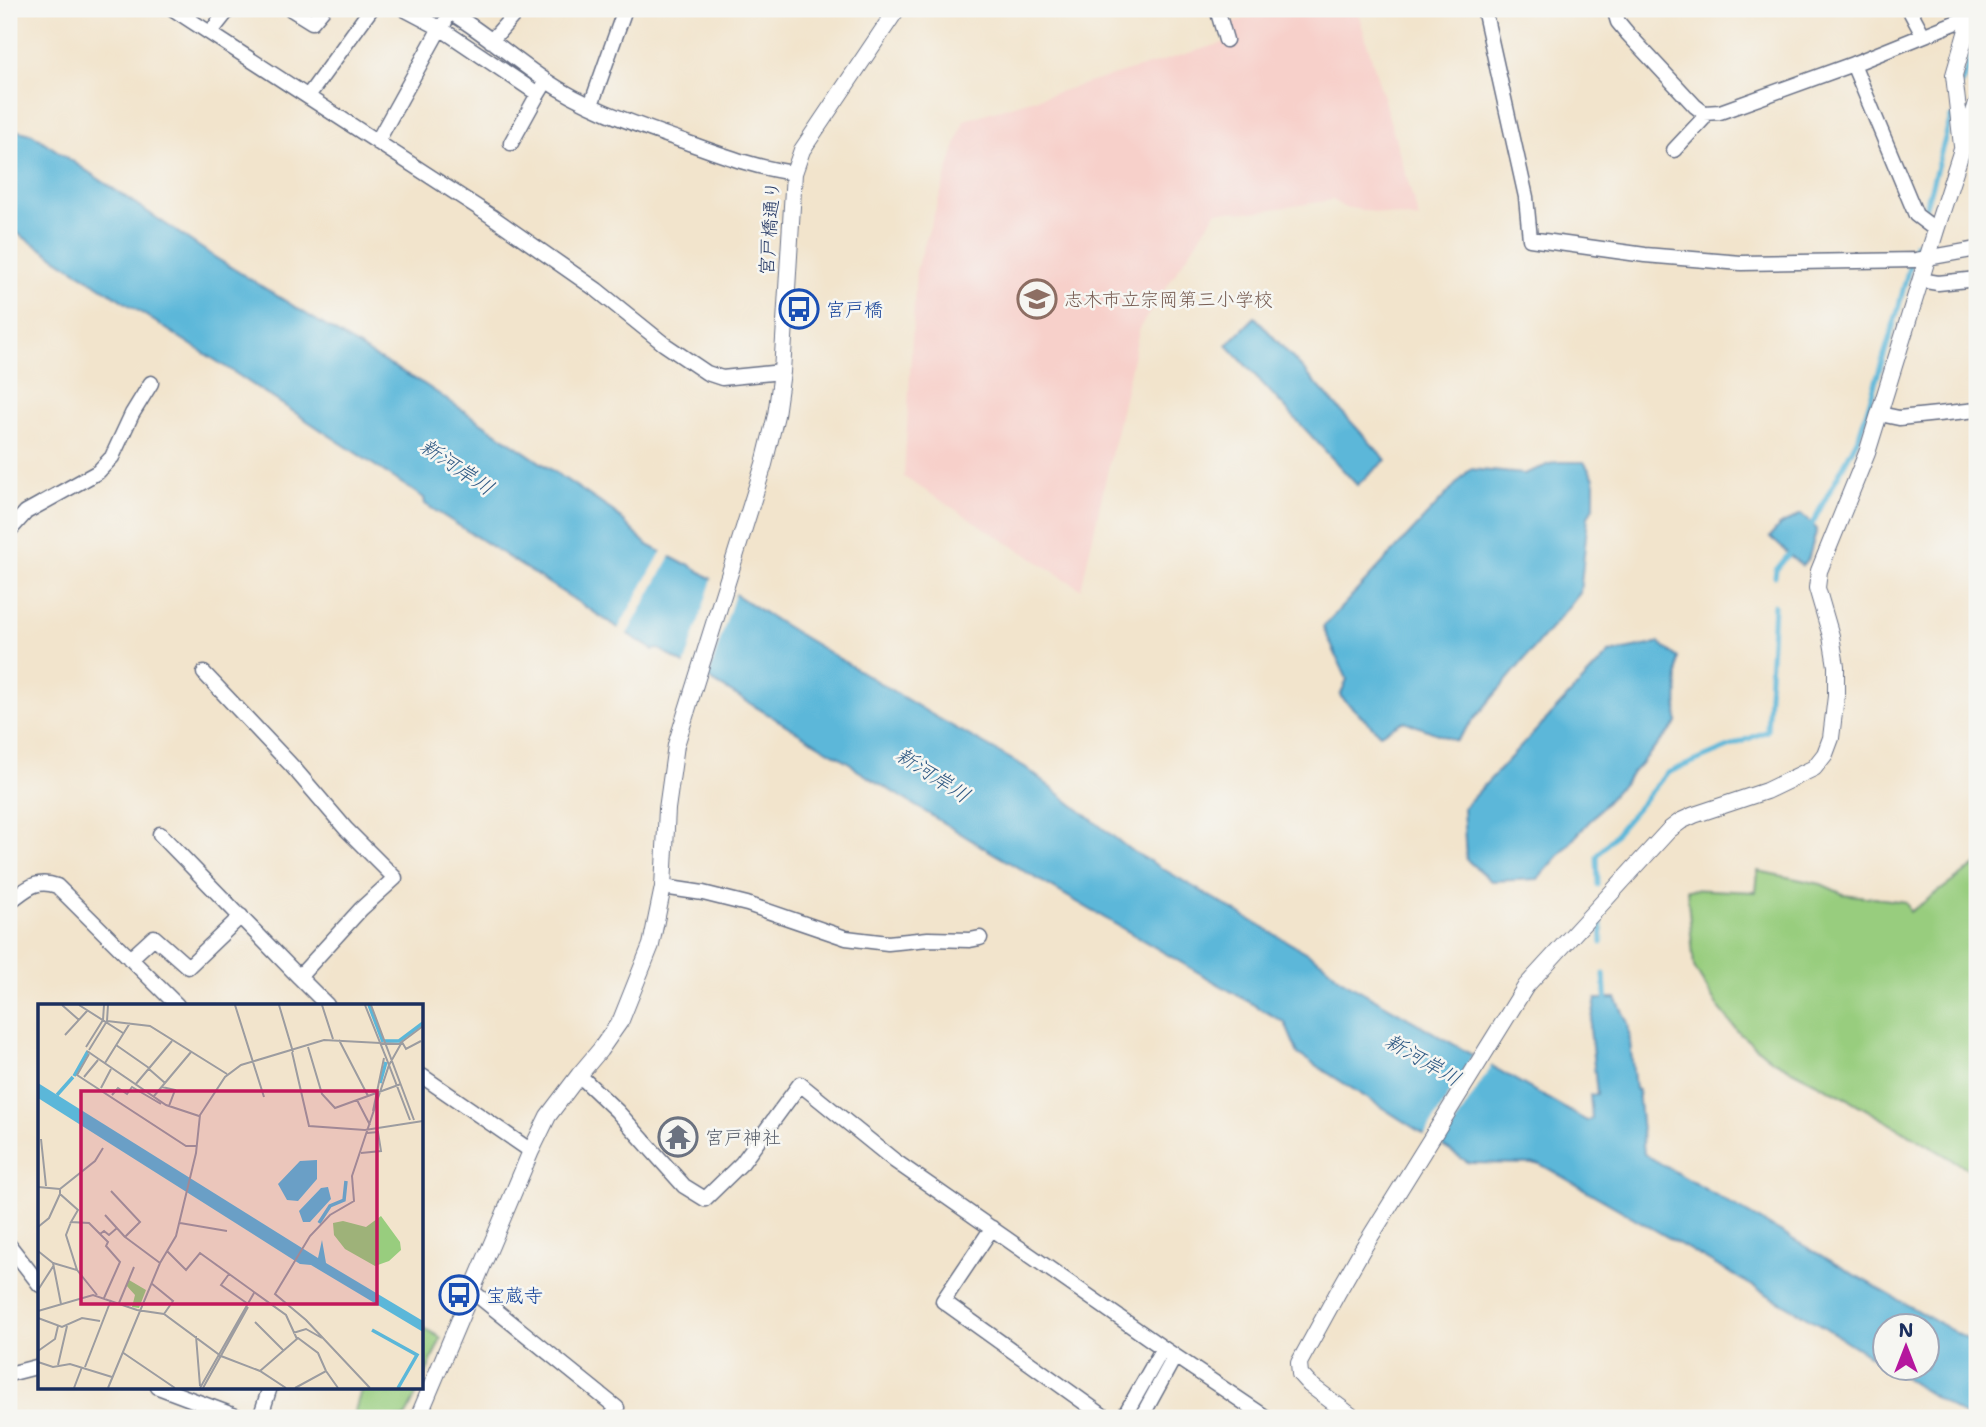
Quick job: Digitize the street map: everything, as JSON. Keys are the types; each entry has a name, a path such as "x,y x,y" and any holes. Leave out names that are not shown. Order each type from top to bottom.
{"street":[{"path":"173,9 491,216 597,290 664,344 706,373 722,378 782,372"},
{"path":"210,33 229,9"},
{"path":"290,9 312,22 323,9"},
{"path":"308,96 371,9"},
{"path":"404,9 440,29 538,94"},
{"path":"491,41 519,9"},
{"path":"591,105 625,9"},
{"name":"宮戸橋通り","path":"418,1418 548,1116 621,1020 651,945 663,887 670,787 676,745 776,415 782,372 794,173 802,150 897,9"},
{"path":"1217,9 1226,40"},
{"path":"1484,9 1526,197 1530,239 1645,255 1741,263 1917,260 1977,249"},
{"path":"1615,9 1618,22 1628,34 1704,113 1720,112 1853,64 1974,13"},
{"path":"1909,9 1923,35"},
{"path":"377,142 449,11 571,96 639,126 749,164 794,173"},
{"path":"1962,152 1954,75 1974,13"},
{"path":"1853,64 1916,215 1936,230"},
{"path":"511,144 546,80"},
{"path":"1354,1418 1309,1384 1300,1374 1299,1363 1374,1231 1534,976 1651,848 1675,826 1694,815 1766,791 1802,774 1814,768 1825,754 1831,738 1836,666 1831,636 1817,588 1819,570 1867,453 1920,280 1917,260 1936,230 1977,103"},
{"path":"1674,150 1703,119 1704,113"},
{"path":"1920,280 1938,283 1977,279"},
{"path":"9,531 26,512 98,472 112,457 132,414 151,383"},
{"path":"1880,414 1899,418 1977,410"},
{"path":"204,673 395,878 361,909 299,977"},
{"path":"160,834 326,1004"},
{"path":"9,902 34,884 46,882 57,886 176,1004"},
{"path":"663,887 703,892 747,904 846,938 888,943 980,938"},
{"path":"130,959 155,937 188,967 241,916"},
{"path":"579,1074 617,1111 684,1186 705,1199 742,1163 800,1084 895,1161 1267,1418"},
{"path":"424,1077 531,1151"},
{"path":"992,1227 943,1301 1106,1418"},
{"path":"9,1245 38,1282"},
{"path":"472,1291 617,1408 610,1418"},
{"path":"1123,1418 1169,1352"},
{"path":"1141,1418 1169,1352"},
{"path":"9,1374 38,1367"},
{"path":"160,1388 199,1411 241,1418"},
{"path":"260,1418 270,1388"}],"shaded area":[{"name":"志木市立宗岡第三小学校","path":"1278,9 1357,9 1419,219 1343,207 1333,200 1253,212 1217,211 1140,327 1081,589 904,477 916,271 964,120 1236,39 1233,22"}],"green space":[{"path":"1977,864 1977,1171 1974,1172 1848,1099 1772,1060 1740,1034 1717,1006 1694,967 1687,889 1756,892 1758,871 1821,884 1843,894 1906,902 1910,912"},
{"path":"424,1328 441,1338 424,1378"},
{"path":"362,1388 420,1388 405,1418 353,1418"}],"water":[{"name":"新河岸川","path":"9,129 32,134 216,258 377,358 424,384 614,512 646,544 688,564 936,717 1025,767 1129,849 1322,962 1342,980 1587,1121 1592,1118 1590,1095 1597,1094 1590,1028 1596,999 1604,999 1606,1003 1608,998 1616,998 1628,1023 1644,1154 1919,1312 1870,1312 1870,1356 1540,1164 1469,1163 1298,1054 1285,1023 981,846 851,764 659,649 653,650 425,504 424,498 9,228"},
{"path":"1255,317 1386,460 1357,485 1227,345"},
{"path":"1556,462 1584,462 1594,478 1594,505 1588,517 1580,593 1456,741 1404,721 1380,734 1340,696 1347,679 1323,627 1470,469 1524,474"},
{"path":"1801,514 1817,529 1808,560 1802,566 1770,537 1779,526"},
{"path":"1659,643 1678,658 1677,723 1538,879 1491,881 1466,859 1463,808 1609,653"},
{"path":"1940,1324 1977,1345 1977,1418 1968,1418 1910,1382 1940,1382"}],"pier":[{"path":"663,549 672,554 626,636 617,631"},
{"path":"713,576 736,591 707,681 684,667"},
{"path":"1475,1052 1493,1063 1440,1149 1423,1138"}],"waterway":[{"path":"1962,84 1977,39"},
{"path":"1926,206 1951,117"},
{"path":"1810,528 1859,436 1915,244"},
{"path":"1775,576 1776,570 1793,549"},
{"path":"1598,885 1597,856 1667,773 1767,731 1774,605"},
{"path":"1601,924 1602,943"},
{"path":"1604,974 1606,1009"}],"place":[{"name":"志木市立宗岡第三小学校","path":"1037,299"},
{"name":"宮戸橋","path":"799,309"},
{"name":"宮戸神社","path":"678,1137"},
{"name":"宝蔵寺","path":"459,1295"}]}
